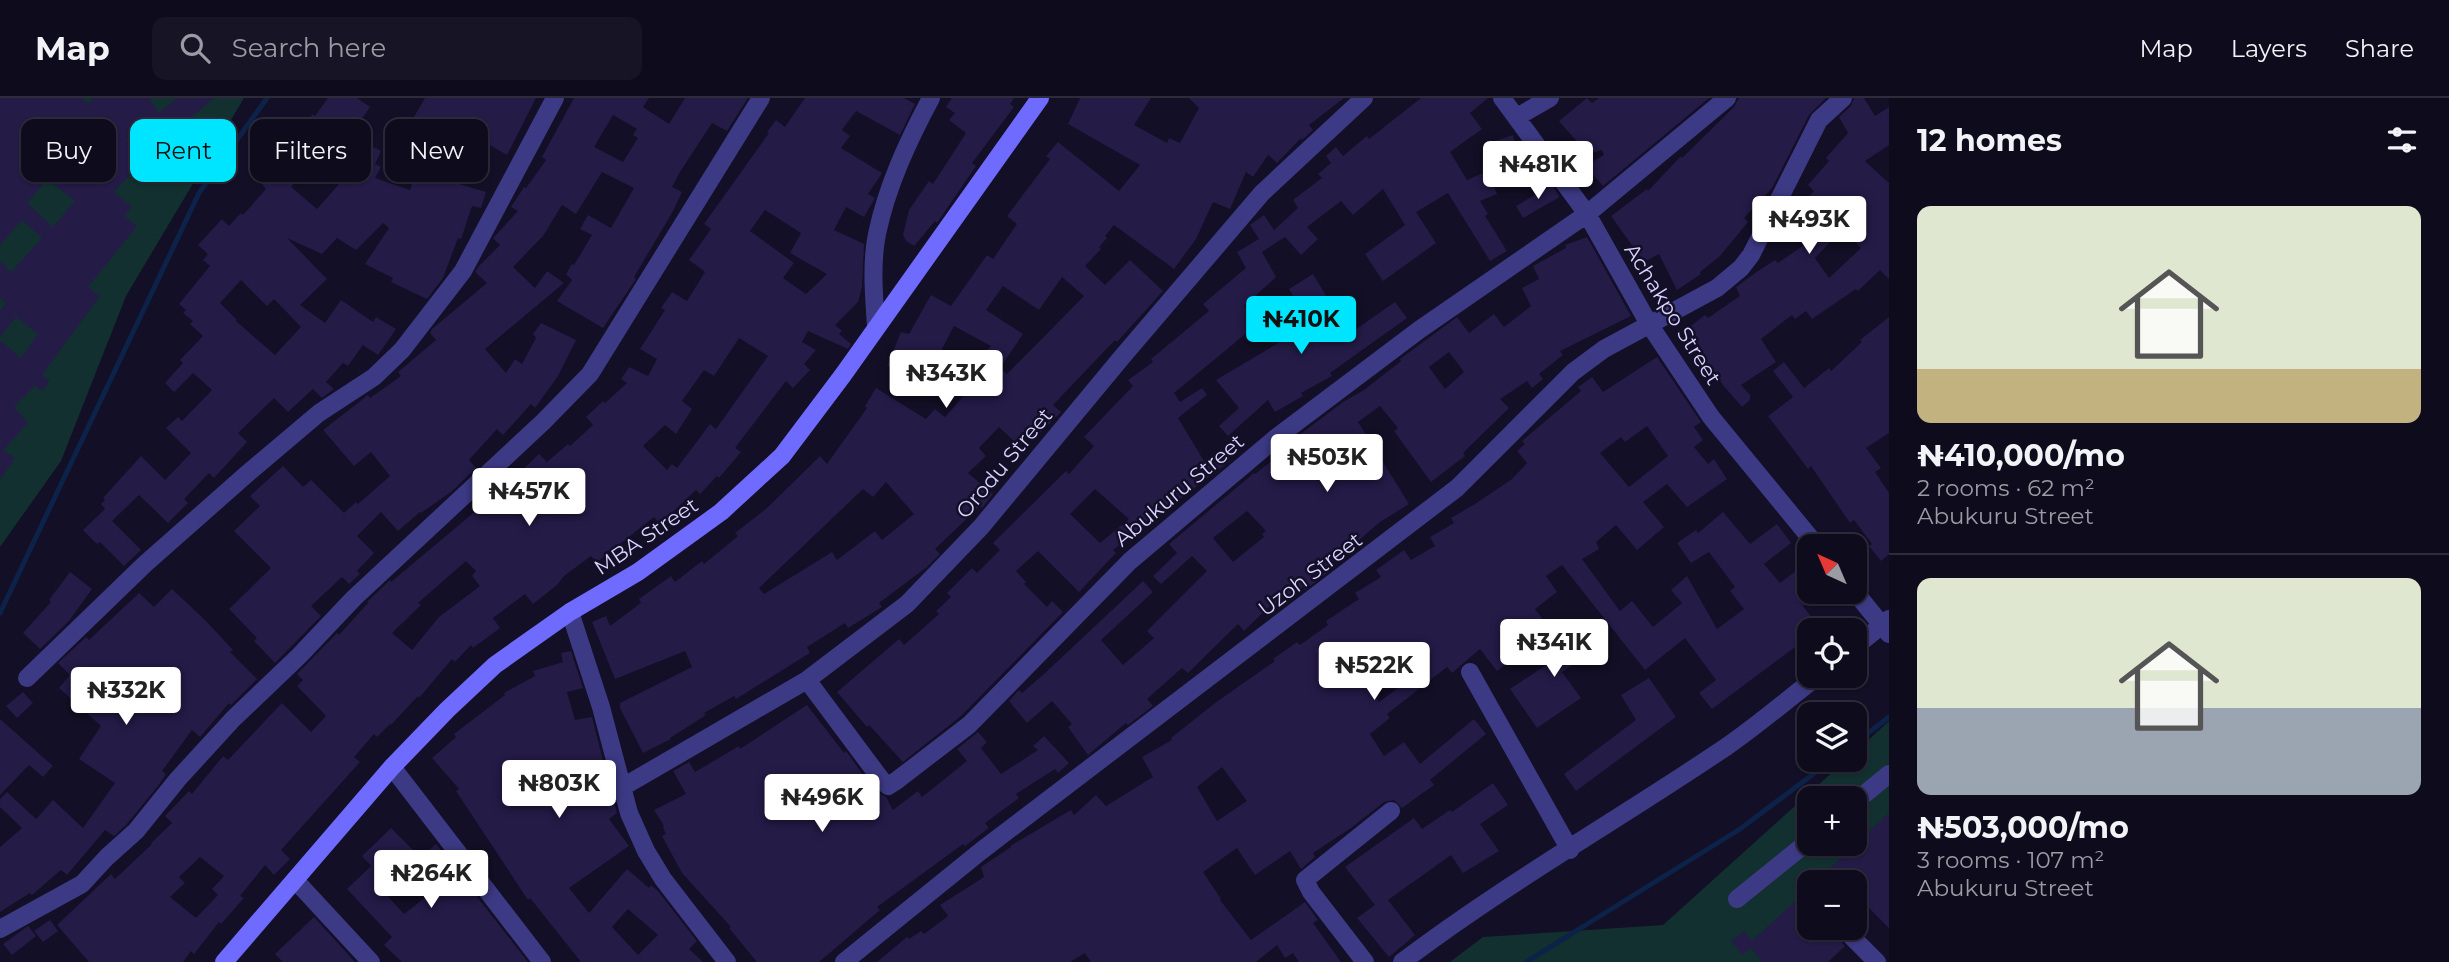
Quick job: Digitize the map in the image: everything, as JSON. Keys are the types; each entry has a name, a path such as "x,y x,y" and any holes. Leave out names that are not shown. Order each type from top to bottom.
{"street":[{"path":"27,678 145,564 248,473 319,413 374,377 401,350 463,271 555,98"},
{"path":"0,929 82,884 107,856 136,831 178,779 233,719 299,656 354,598 543,422 590,374 761,98"},
{"path":"876,326 874,305 877,237 889,189 931,98"},
{"name":"MBA Street","path":"224,962 392,767 495,665 570,612 638,572 721,512 782,456 844,375 876,326 1040,98"},
{"name":"Orodu Street","path":"621,788 807,680 907,604 981,527 1262,193 1364,98"},
{"name":"Achakpo Street","path":"1502,98 1587,215 1649,324 1711,417 1807,534"},
{"path":"1517,117 1550,98"},
{"name":"Abukuru Street","path":"807,680 883,782 888,786 896,781 969,725 1129,561 1277,437 1419,330 1587,215 1727,98"},
{"name":"Uzoh Street","path":"844,962 981,851 1457,488 1573,372 1604,349 1717,288 1741,268 1751,255 1819,120 1843,98"},
{"path":"1866,604 1887,626 1867,639"},
{"path":"570,612 601,707 621,788 637,832 663,879 727,962"},
{"path":"1470,672 1570,850"},
{"path":"1402,962 1461,918 1570,850 1728,745 1802,688"},
{"path":"392,767 542,962"},
{"path":"1867,792 1889,775"},
{"path":"1365,962 1311,892 1305,880 1391,811"},
{"path":"1738,899 1797,851"},
{"path":"295,880 371,962"},
{"path":"1855,940 1877,962"}],"green space":[{"path":"0,98 244,98 231,119 130,119 130,182 194,182 126,296 61,461 0,547"},
{"path":"1889,721 1889,852 1867,888 1867,870 1797,870 1797,940 1835,940 1821,962 1450,962 1483,937 1663,925 1797,804 1797,856 1867,856 1867,786 1817,786 1833,772 1867,772 1867,741"}],"building":[{"path":"0,98 81,98 88,104 93,98 149,98 159,113 177,98 214,98 189,119 130,119 130,137 126,139 130,143 130,174 114,192 132,207 124,216 137,226 88,287 100,296 42,375 50,381 42,391 35,385 14,407 28,423 3,450 15,458 0,480 0,340 21,358 38,334 16,317 0,337 0,311 6,304 0,298 0,261 11,272 42,238 22,220 0,245"},
{"path":"328,98 357,98 370,107 362,119 309,119 313,114 315,116"},
{"path":"425,98 536,98 507,155 488,144 488,119 413,119"},
{"path":"574,98 649,98 643,107 669,124 685,98 748,98 727,131 712,123 680,172 672,187 682,192 672,213 634,277 636,279 603,328 557,301 572,280 566,274 592,235 580,229 588,215 611,228 634,188 602,172 576,214 562,205 543,236 513,267 535,288 547,271 564,283 485,349 506,373 515,359 522,364 536,338 533,334 541,323 576,340 558,376 535,408 531,404 503,435 497,429 469,460 476,468 451,492 420,512 398,531 381,512 357,536 374,553 357,571 360,574 349,584 342,577 311,606 321,616 275,663 254,641 257,638 229,609 271,568 234,531 260,506 250,496 283,466 303,487 311,480 344,513 390,476 371,452 354,466 323,430 368,395 370,398 401,376 398,372 436,340 430,333 432,329 487,283 475,272 500,245 493,238 518,211 511,207 546,160 542,157","holes":["613,115 637,129 633,135 638,138 623,162 594,147"]},
{"path":"805,98 904,98 915,104 900,135 856,111 842,130 850,136 841,148 882,173 868,194 875,198 864,217 846,207 834,230 864,244 862,287 858,302 835,325 842,331 839,334 851,344 848,349 808,331 802,342 816,350 804,364 810,370 793,388 786,381 735,448 741,452 719,478 717,476 700,494 696,490 660,524 654,517 597,562 591,556 533,604 525,594 493,618 500,628 473,648 471,645 455,662 452,659 419,698 418,696 391,725 377,737 374,734 354,757 360,762 281,850 290,859 274,875 265,865 240,896 244,898 221,924 219,922 194,954 191,951 183,962 89,962 57,925 111,874 115,879 152,844 172,823 165,816 189,791 192,794 223,756 228,760 282,703 311,732 326,716 297,686 303,680 297,674 337,633 339,635 390,580 391,582 490,499 487,496 511,475 514,478 539,454 547,462 593,425 586,417 627,383 621,379 629,367 648,376 657,359 640,349 665,310 661,308 672,292 687,301 705,272 689,260 711,229 704,224 776,120 785,127","holes":["765,210 801,233 790,253 827,274 806,294 783,278 794,263 750,231","739,338 768,356 716,429 710,424 677,468 672,464 667,470 643,446 665,425 676,434 692,409 682,401 704,370 714,376","466,561 476,571 472,576 480,586 439,617 412,650 392,633 421,605 418,603","200,857 224,876 212,889 218,895 196,918 170,897 185,883 179,877"]},
{"path":"952,98 1014,98 1010,104 1014,107 972,163 976,166 937,223 935,221 914,246 906,241 903,235 909,210 929,181 933,184 966,133 949,120 955,113 946,107"},
{"path":"1080,98 1151,98 1134,125 1167,143 1169,138 1180,143 1199,108 1189,98 1344,98 1309,125 1313,130 1302,140 1301,138 1277,163 1268,155 1253,177 1246,172 1230,209 1213,202 1196,239 1174,269 1114,225 1099,247 1101,249 1085,266 1105,285 1130,260 1163,291 1117,342 1115,340 1053,405 1061,412 1039,434 1034,429 1019,446 999,427 979,448 986,456 968,473 993,494 982,508 980,506 935,549 940,554 927,567 879,603 882,607 848,628 845,623 807,647 810,653 736,699 734,696 704,713 706,715 671,739 643,753 620,703 692,667 685,651 615,679 592,622 606,616 610,626 641,603 639,599 671,576 675,582 702,561 704,564 738,536 735,533 766,509 820,456 827,464 867,408 865,406 876,388 926,419 935,409 945,417 976,382 966,372 991,346 954,326 929,384 887,366 901,332 909,334 931,295 951,306 987,255 993,259 1017,224 1007,216 1050,159 1046,156 1058,142 1119,191 1140,165 1068,124","holes":["1062,277 1084,296 1007,374 1000,368 1023,334 986,310 1003,286 1039,310","886,482 914,514 882,540 875,531 837,560 832,552 764,594 759,588 863,489 873,497"]},
{"path":"1421,98 1488,98 1470,113 1482,129 1450,152 1467,180 1499,166 1492,142 1513,135 1516,146 1521,143 1540,169 1493,184 1497,194 1480,201 1488,214 1485,216 1507,251 1490,261 1448,193 1416,212 1436,243 1383,281 1365,254 1405,225 1383,189 1353,215 1341,201 1307,227 1318,239 1301,255 1285,237 1262,252 1276,277 1244,306 1250,313 1278,296 1283,303 1174,393 1180,402 1202,388 1207,395 1178,418 1204,461 1221,449 1230,461 1113,550 1116,553 1079,592 1038,551 1016,571 1026,582 1024,584 1047,607 1052,601 1063,612 961,716 903,762 869,725 867,727 837,692 899,639 904,645 939,614 936,611 951,597 947,593 972,568 977,573 1000,550 993,543 1066,471 1069,474 1094,446 1084,437 1133,386 1128,380 1153,362 1151,359 1209,311 1203,304 1246,268 1237,252 1259,239 1250,225 1264,215 1274,230 1298,208 1293,200 1322,178 1318,174 1331,163 1326,156 1336,147 1343,156 1367,136 1369,139","holes":["1095,489 1129,519 1100,543 1070,514"]},
{"path":"1587,98 1592,103 1599,98 1709,98 1603,186 1585,166 1604,155 1602,150 1562,161 1580,145 1559,121"},
{"path":"1739,98 1826,98 1809,115 1772,188 1744,218 1748,222 1720,256 1700,272 1701,274 1677,290 1659,254 1644,262 1611,216 1647,189 1648,191 1734,107"},
{"path":"1854,98 1864,98 1875,116 1889,107 1889,145 1865,161 1889,183 1889,279 1880,270 1858,291 1856,289 1812,319 1806,311 1795,319 1792,315 1761,339 1776,362 1741,385 1750,395 1750,400 1742,407 1684,331 1705,315 1708,318 1740,296 1736,287 1758,271 1775,260 1778,263 1807,243 1785,222 1814,191 1808,185 1829,161 1826,158 1848,133 1839,117 1851,106","holes":["1843,228 1861,248 1829,278 1815,258"]},
{"path":"371,146 381,151 375,164 381,167 375,178 410,190 412,182 453,182 486,192 481,208 472,206 461,239 458,238 443,278 427,299 391,282 393,278 365,264 389,228 383,223 356,250 337,238 322,254 287,238 327,279 300,305 325,323 341,300 373,322 376,317 396,329 378,355 363,345 348,366 343,363 326,382 334,389 322,398 313,389 288,412 274,398 238,433 247,442 214,478 209,473 184,499 188,503 168,523 139,495 112,521 141,550 124,566 100,542 97,544 83,530 105,509 101,504 105,500 103,498 141,456 165,480 191,453 166,428 178,417 182,421 212,390 193,373 174,392 165,383 183,363 180,360 203,336 190,324 193,321 183,313 186,310 179,304 210,266 203,260 208,254 198,245 222,219 229,226 241,213 243,215 266,189 261,183 295,182 291,187 317,209 338,182 371,182","holes":["241,280 267,306 274,299 301,327 275,355 220,303"]},
{"path":"1552,185 1558,198 1523,218 1516,206"},
{"path":"1587,237 1631,316 1560,351 1563,355 1539,374 1543,379 1532,388 1527,381 1500,399 1509,408 1463,453 1465,456 1431,482 1394,431 1398,428 1380,406 1358,422 1409,504 1380,522 1328,567 1331,570 1305,590 1303,587 1275,610 1271,605 1244,631 1238,624 1188,673 1182,668 1147,699 1153,706 1128,725 1126,723 1088,755 1068,727 1072,724 1052,701 1027,723 1009,701 1019,690 1022,693 1044,674 1143,581 1153,592 1101,640 1123,665 1154,638 1147,631 1207,571 1192,556 1161,584 1153,576 1177,553 1169,544 1292,445 1290,442 1343,402 1364,390 1401,361 1400,359 1457,317 1469,333 1494,314 1504,327 1531,306 1522,288 1539,279 1533,266 1566,248 1565,245","holes":["1449,352 1464,372 1445,389 1429,367","1247,511 1266,531 1262,534 1264,537 1233,562 1213,538"]},
{"path":"1313,274 1349,334 1395,302 1407,318 1330,373 1332,376 1301,393 1303,396 1275,412 1268,400 1228,436 1219,426 1239,408 1216,380 1310,324 1289,289"},
{"path":"1889,317 1889,433 1866,448 1881,468 1875,472 1889,493 1889,554 1881,561 1869,546 1872,544 1867,534 1854,520 1850,523 1811,466 1808,469 1768,416 1793,397 1773,371 1784,362 1804,388 1829,368 1831,371 1862,342 1860,340"},
{"path":"1657,357 1701,422 1694,427 1703,440 1694,447 1708,464 1714,459 1727,479 1687,507 1667,484 1643,502 1664,527 1637,550 1616,525 1596,542 1599,549 1582,559 1620,611 1632,601 1653,627 1682,603 1671,590 1687,576 1717,629 1744,609 1730,591 1735,587 1709,552 1691,563 1677,543 1696,530 1698,533 1723,512 1750,544 1777,524 1791,543 1764,564 1780,583 1797,570 1797,604 1806,604 1803,606 1812,618 1797,618 1797,646 1712,709 1699,693 1716,680 1685,638 1645,670 1562,565 1546,576 1557,592 1535,609 1551,630 1497,671 1480,649 1452,673 1447,667 1387,714 1390,718 1370,734 1384,756 1404,742 1420,764 1474,719 1486,734 1430,780 1434,785 1402,808 1394,800 1384,802 1313,853 1315,857 1301,869 1290,851 1255,875 1237,848 1203,872 1220,900 1251,940 1305,902 1318,920 1313,923 1341,962 1299,962 1293,953 1285,958 1277,945 1256,962 1091,962 1085,953 1070,962 877,962 907,937 909,939 921,931 924,934 948,916 940,905 984,877 981,867 1010,846 1071,810 1074,815 1096,795 1106,806 1153,777 1142,757 1172,740 1171,738 1215,703 1275,661 1273,659 1297,642 1300,645 1328,625 1326,621 1359,599 1355,593 1381,577 1376,570 1404,550 1411,560 1435,546 1430,537 1454,523 1451,518 1512,479 1527,463 1517,451 1525,444 1522,441 1581,391 1578,387 1592,377 1603,392","holes":["1647,426 1668,456 1629,487 1600,453 1621,437 1625,442","1395,660 1409,680 1379,702 1363,682","1222,767 1247,801 1217,821 1197,787"]},
{"path":"70,572 92,589 69,621 40,649 23,633 51,602 49,600"},
{"path":"172,589 206,621 233,650 230,652 257,679 231,705 229,703 200,737 192,730 162,771 166,774 158,786 114,836 105,830 67,875 61,870 32,895 30,893 0,912 0,847 22,828 0,807 0,799 7,792 36,819 53,800 83,828 115,783 79,759 101,726 59,688 70,675 58,663 86,637 89,640 139,593 154,607"},
{"path":"1577,622 1596,649 1562,672 1581,698 1537,728 1510,689 1564,653 1554,638"},
{"path":"571,651 583,688 567,692 575,720 592,717 608,780 600,782 614,802 617,813 609,819 629,846 569,888 589,913 627,869 649,888 651,885 658,891 697,941 689,949 703,962 581,962 530,898 528,900 456,791 459,789 432,758 456,737 454,734 505,695 504,693 535,676 533,671 563,662 561,653","holes":["628,909 658,935 638,955 612,927"]},
{"path":"1649,678 1676,717 1576,791 1564,774 1636,720 1621,695"},
{"path":"23,692 33,703 17,718 6,706"},
{"path":"807,705 844,753 846,751 873,789 886,797 893,810 918,791 922,797 967,761 957,749 978,732 987,742 981,748 1001,774 1038,750 1033,746 1044,736 1069,763 1058,773 1055,769 1016,794 1019,798 985,823 989,828 877,907 880,910 819,962 757,962 729,928 731,927 682,873 662,836 666,834 664,826 654,810 686,794 673,771 689,762 695,772 739,746 740,749"},
{"path":"0,719 53,766 43,777 29,765 0,795"},
{"path":"1493,783 1508,805 1480,824 1499,851 1463,873 1451,855 1388,900 1415,935 1389,957 1357,918 1375,905 1345,867 1414,818 1422,829"},
{"path":"1889,813 1889,928 1867,906 1867,870 1828,870 1843,856 1867,856 1867,834"},
{"path":"391,828 418,855 382,890 404,914 436,889 414,864 436,844 528,962 402,962 384,945 392,937 347,889 371,866 362,856"},
{"path":"1797,900 1797,940 1840,940 1845,946 1828,962 1762,962 1751,948 1742,955 1731,941 1744,931 1752,941"},
{"path":"314,917 355,962 283,962 275,954"},
{"path":"50,920 58,931 43,942 34,931"},
{"path":"28,926 36,936 12,955 3,944"}],"waterway":[{"path":"0,613 199,193 267,98"},
{"path":"1867,734 1889,717"},
{"path":"1526,962 1740,829 1816,772"}]}
